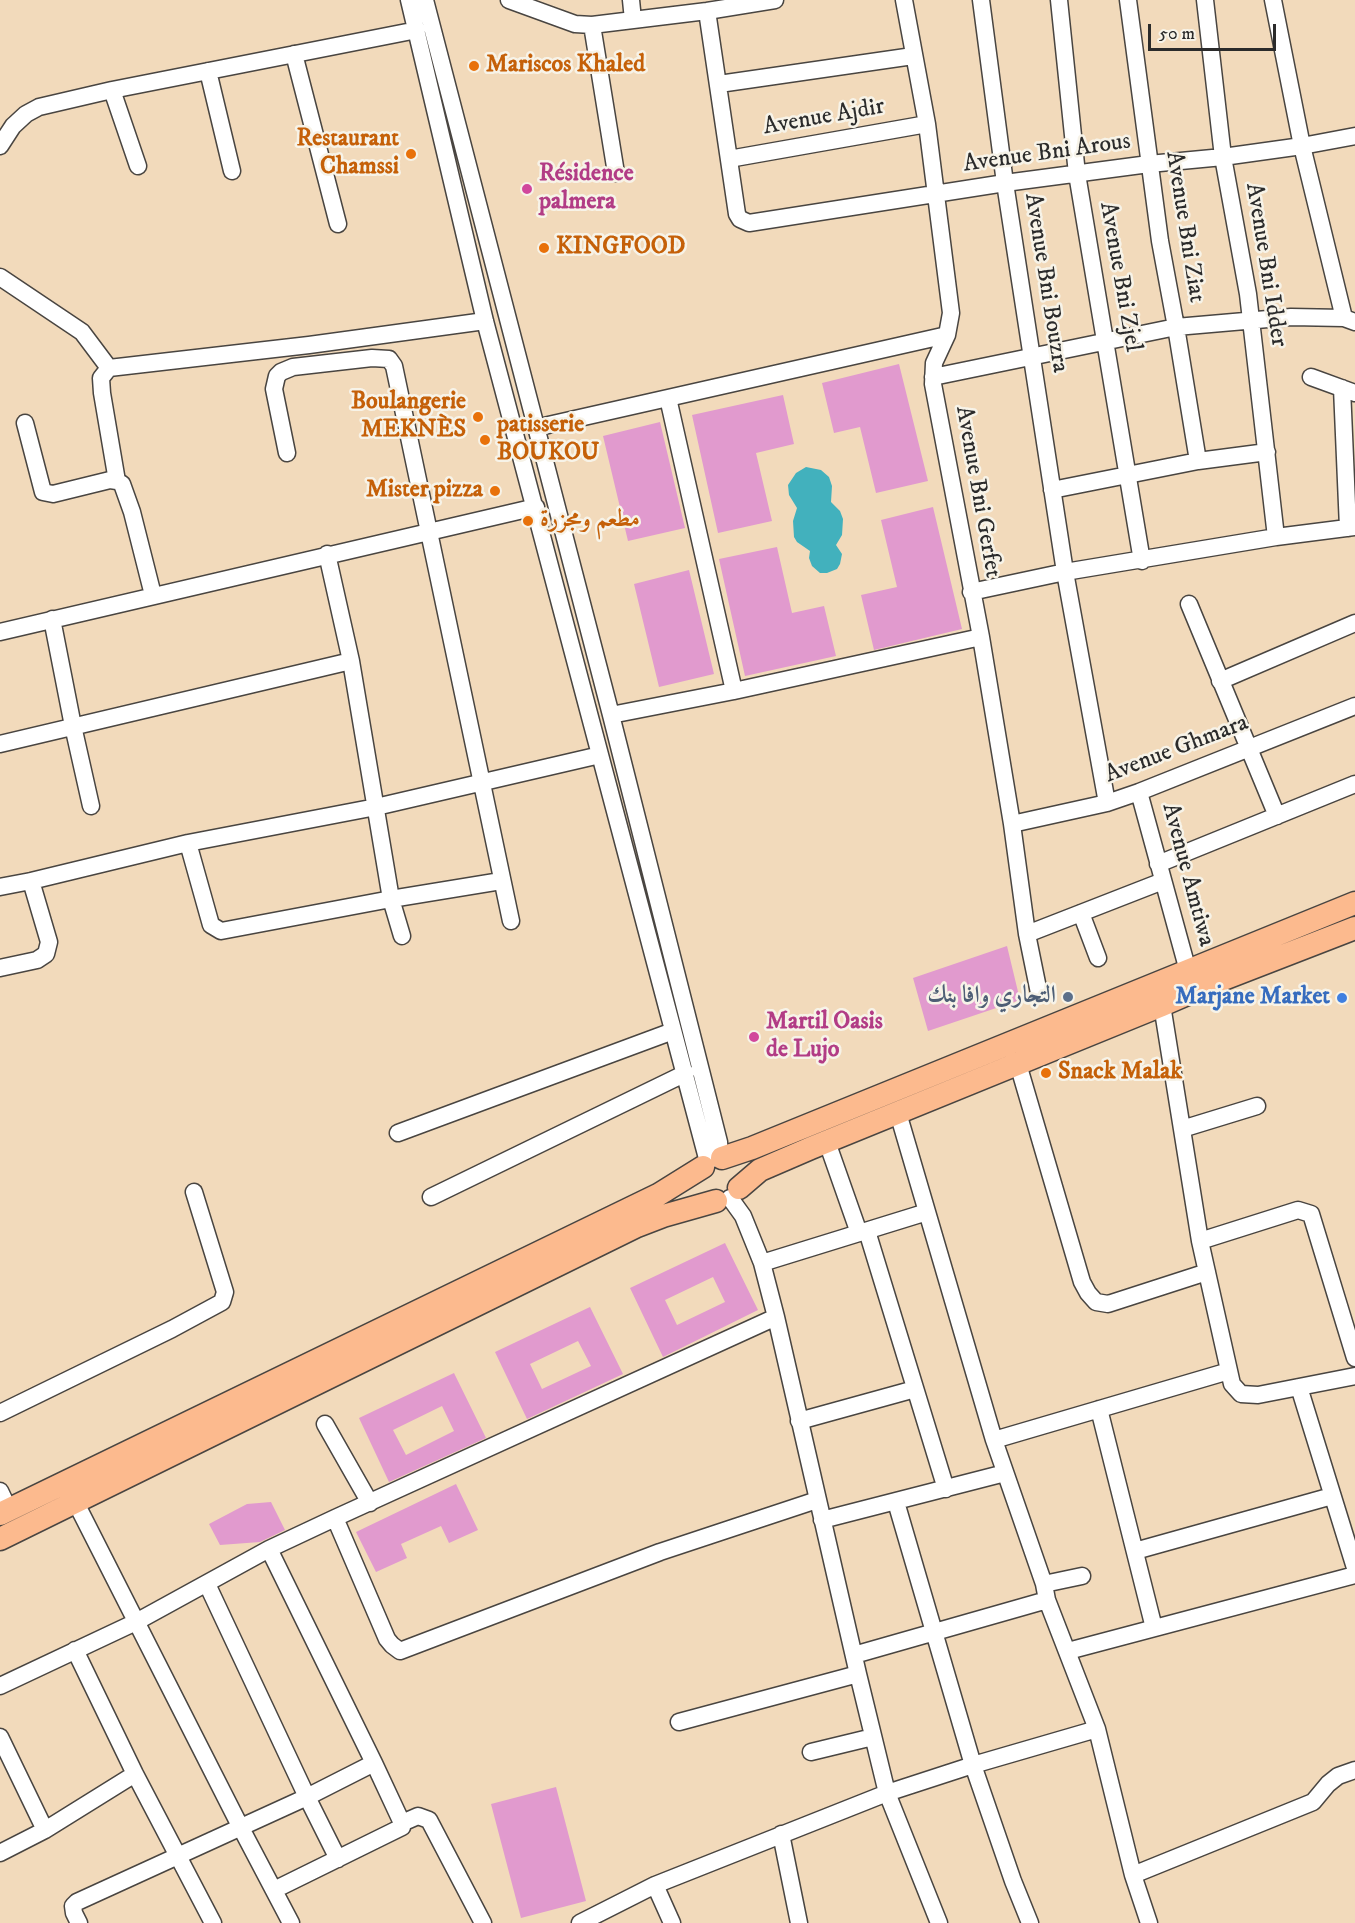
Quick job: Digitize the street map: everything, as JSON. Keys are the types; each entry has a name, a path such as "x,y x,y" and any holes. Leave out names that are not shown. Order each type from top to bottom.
{"main road":[{"path":"3,1505 658,1195 713,1161 752,1148 1355,903"},
{"path":"0,1539 637,1226 728,1196 760,1170 1018,1065 1213,982 1355,928"},
{"path":"728,1160 738,1169 741,1182 728,1196 704,1193 700,1187 698,1180 713,1161 728,1160"}],"street":[{"path":"409,0 485,321 673,1031 713,1161"},
{"path":"424,0 611,715 717,1132 713,1161"},
{"path":"509,0 575,24 592,25 775,0"},
{"path":"631,0 633,20"},
{"name":"Avenue Bni Gerfet","path":"904,0 927,124 951,313 947,335 934,363 933,377 981,637 1012,824 1027,934 1039,993"},
{"name":"Avenue Bni Bouzra","path":"981,0 1005,183 1052,490 1107,803"},
{"name":"Avenue Bni Zjel","path":"1059,0 1077,174 1142,561"},
{"name":"Avenue Bni Ziat","path":"1128,0 1160,241 1198,461"},
{"name":"Avenue Bni Idder","path":"1204,0 1224,157 1248,294 1276,537"},
{"path":"933,377 1176,327 1291,317 1349,320 1302,146 1273,0"},
{"path":"707,11 729,159"},
{"path":"592,25 616,173"},
{"path":"0,146 13,126 26,114 39,107 112,90 417,30"},
{"path":"294,54 338,224"},
{"path":"719,84 913,56"},
{"path":"208,71 232,171"},
{"path":"112,90 138,166"},
{"name":"Avenue Ajdir","path":"729,159 927,124"},
{"name":"Avenue Bni Arous","path":"729,159 737,214 746,222 1005,183 1302,146 1355,136"},
{"path":"0,277 82,332 109,368"},
{"path":"117,481 101,385 101,378 109,368 309,345 485,321"},
{"path":"535,428 947,335"},
{"path":"287,453 274,389 277,376 281,372 302,366 372,358 388,359 394,366 511,921"},
{"path":"971,592 1065,572 1276,537 1352,527 1349,391 1311,377"},
{"path":"668,398 734,691"},
{"path":"25,423 42,492 52,494 96,482 117,481 122,484 132,512 153,595"},
{"path":"1052,490 1198,461 1267,452"},
{"path":"0,632 536,507"},
{"path":"327,554 351,661 391,899 402,936"},
{"path":"1189,604 1277,816"},
{"path":"52,619 91,806"},
{"path":"1220,681 1355,623"},
{"path":"611,715 734,691 981,637"},
{"path":"0,744 351,661"},
{"name":"Avenue Ghmara","path":"1012,824 1107,803 1139,792 1355,706"},
{"path":"0,887 188,843 376,807 600,755"},
{"path":"1158,864 1355,784"},
{"name":"Avenue Amtiwa","path":"1139,792 1188,971"},
{"path":"188,843 211,925 221,931 501,881"},
{"path":"0,968 37,960 46,954 50,942 31,881"},
{"path":"1027,934 1163,881"},
{"path":"1081,913 1098,958"},
{"path":"1162,1005 1200,1241 1232,1384 1241,1394 1258,1395 1355,1376"},
{"path":"398,1133 673,1031"},
{"path":"1018,1065 1082,1282 1096,1302 1108,1304 1208,1272"},
{"path":"431,1197 686,1073"},
{"path":"1182,1129 1257,1106"},
{"path":"898,1113 994,1440 1046,1592 1097,1729 1133,1875 1149,1923"},
{"path":"827,1142 863,1232 946,1489"},
{"path":"0,1413 222,1302 225,1292 194,1192"},
{"path":"728,1196 743,1216 762,1263 887,1793 939,1923"},
{"path":"1200,1241 1298,1210 1311,1214 1355,1358"},
{"path":"762,1263 927,1212"},
{"path":"0,1686 136,1622 269,1549 776,1317"},
{"path":"994,1440 1229,1371"},
{"path":"1299,1387 1355,1568"},
{"path":"799,1421 915,1389"},
{"path":"1099,1409 1154,1628"},
{"path":"325,1424 370,1503"},
{"path":"822,1520 1005,1473"},
{"path":"1135,1551 1332,1496"},
{"path":"335,1518 387,1639 400,1651 660,1552 817,1500"},
{"path":"896,1502 973,1765 1027,1922"},
{"path":"76,1503 240,1828 291,1923"},
{"path":"269,1549 402,1823 398,1831 274,1890"},
{"path":"1068,1651 1355,1575"},
{"path":"854,1655 933,1632 1046,1592 1082,1576"},
{"path":"207,1584 338,1859"},
{"path":"75,1650 135,1774 179,1857 206,1921"},
{"path":"679,1722 858,1674"},
{"path":"580,1923 655,1885 887,1793 1097,1729"},
{"path":"0,1737 45,1830"},
{"path":"812,1752 873,1737"},
{"path":"79,1923 74,1913 74,1906 77,1902 179,1857 374,1763"},
{"path":"1133,1875 1313,1802 1338,1776 1355,1770"},
{"path":"0,1852 45,1830 135,1774"},
{"path":"402,1823 418,1815 429,1820 483,1923"},
{"path":"781,1834 799,1923"},
{"path":"655,1885 672,1923"}],"water":[{"path":"806,467 821,470 829,477 832,486 831,502 840,511 843,519 842,535 836,545 842,554 840,564 837,569 827,573 820,573 812,566 809,558 810,551 794,537 793,521 797,508 789,495 788,485 796,473"}],"building":[{"path":"899,364 928,481 876,493 860,427 834,433 822,383"},
{"path":"783,395 794,444 756,453 772,521 718,533 692,415"},
{"path":"660,422 685,528 628,541 603,436"},
{"path":"933,507 962,629 874,650 861,595 897,587 881,520"},
{"path":"777,547 792,613 824,606 836,656 745,676 719,559"},
{"path":"689,570 714,674 659,687 634,584"},
{"path":"1007,946 1020,1000 928,1031 913,978"},
{"path":"725,1243 758,1310 663,1357 630,1288","holes":["713,1277 725,1302 677,1325 665,1300"]},
{"path":"590,1307 623,1374 527,1419 495,1352","holes":["578,1341 591,1366 542,1389 530,1364"]},
{"path":"454,1373 486,1438 389,1482 359,1418","holes":["442,1406 454,1431 406,1455 393,1430"]},
{"path":"456,1484 478,1530 449,1543 441,1526 401,1544 407,1558 376,1572 356,1532"},
{"path":"271,1502 285,1530 260,1542 220,1545 209,1524 247,1504"},
{"path":"556,1787 586,1901 521,1918 491,1804"}],"place":[{"name":"Mariscos Khaled","path":"474,66"},
{"name":"Restaurant Chamssi","path":"411,154"},
{"name":"Résidence palmera","path":"527,189"},
{"name":"KINGFOOD","path":"544,248"},
{"name":"Boulangerie MEKNÈS","path":"478,417"},
{"name":"patisserie BOUKOU","path":"485,440"},
{"name":"Mister pizza","path":"495,491"},
{"name":"مطعم ومجزرة","path":"528,521"},
{"name":"التجاري وافا بنك","path":"1068,997"},
{"name":"Marjane Market","path":"1342,998"},
{"name":"Martil Oasis de Lujo","path":"754,1037"},
{"name":"Snack Malak","path":"1046,1073"}]}
